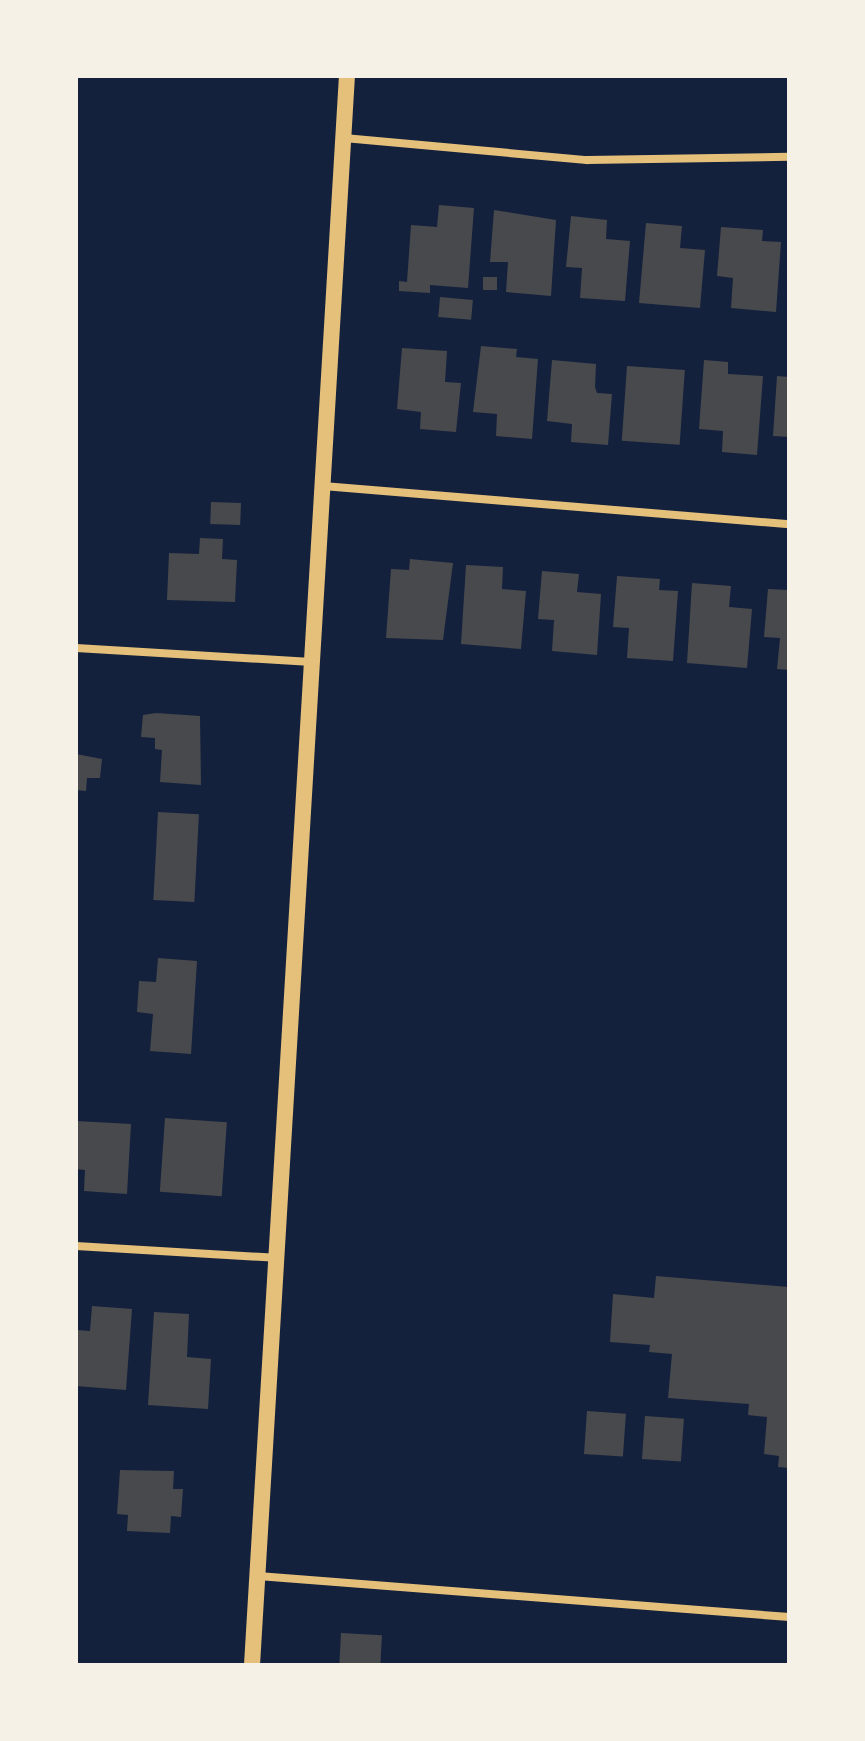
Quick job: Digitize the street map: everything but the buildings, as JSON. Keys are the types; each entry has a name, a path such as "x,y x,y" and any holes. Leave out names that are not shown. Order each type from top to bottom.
{"main road":[{"path":"252,1665 347,76"}],"street":[{"path":"343,138 587,160 789,157"},
{"path":"323,486 789,524"},
{"path":"76,648 312,662"},
{"path":"76,1246 277,1258"},
{"path":"258,1576 789,1617"}]}
